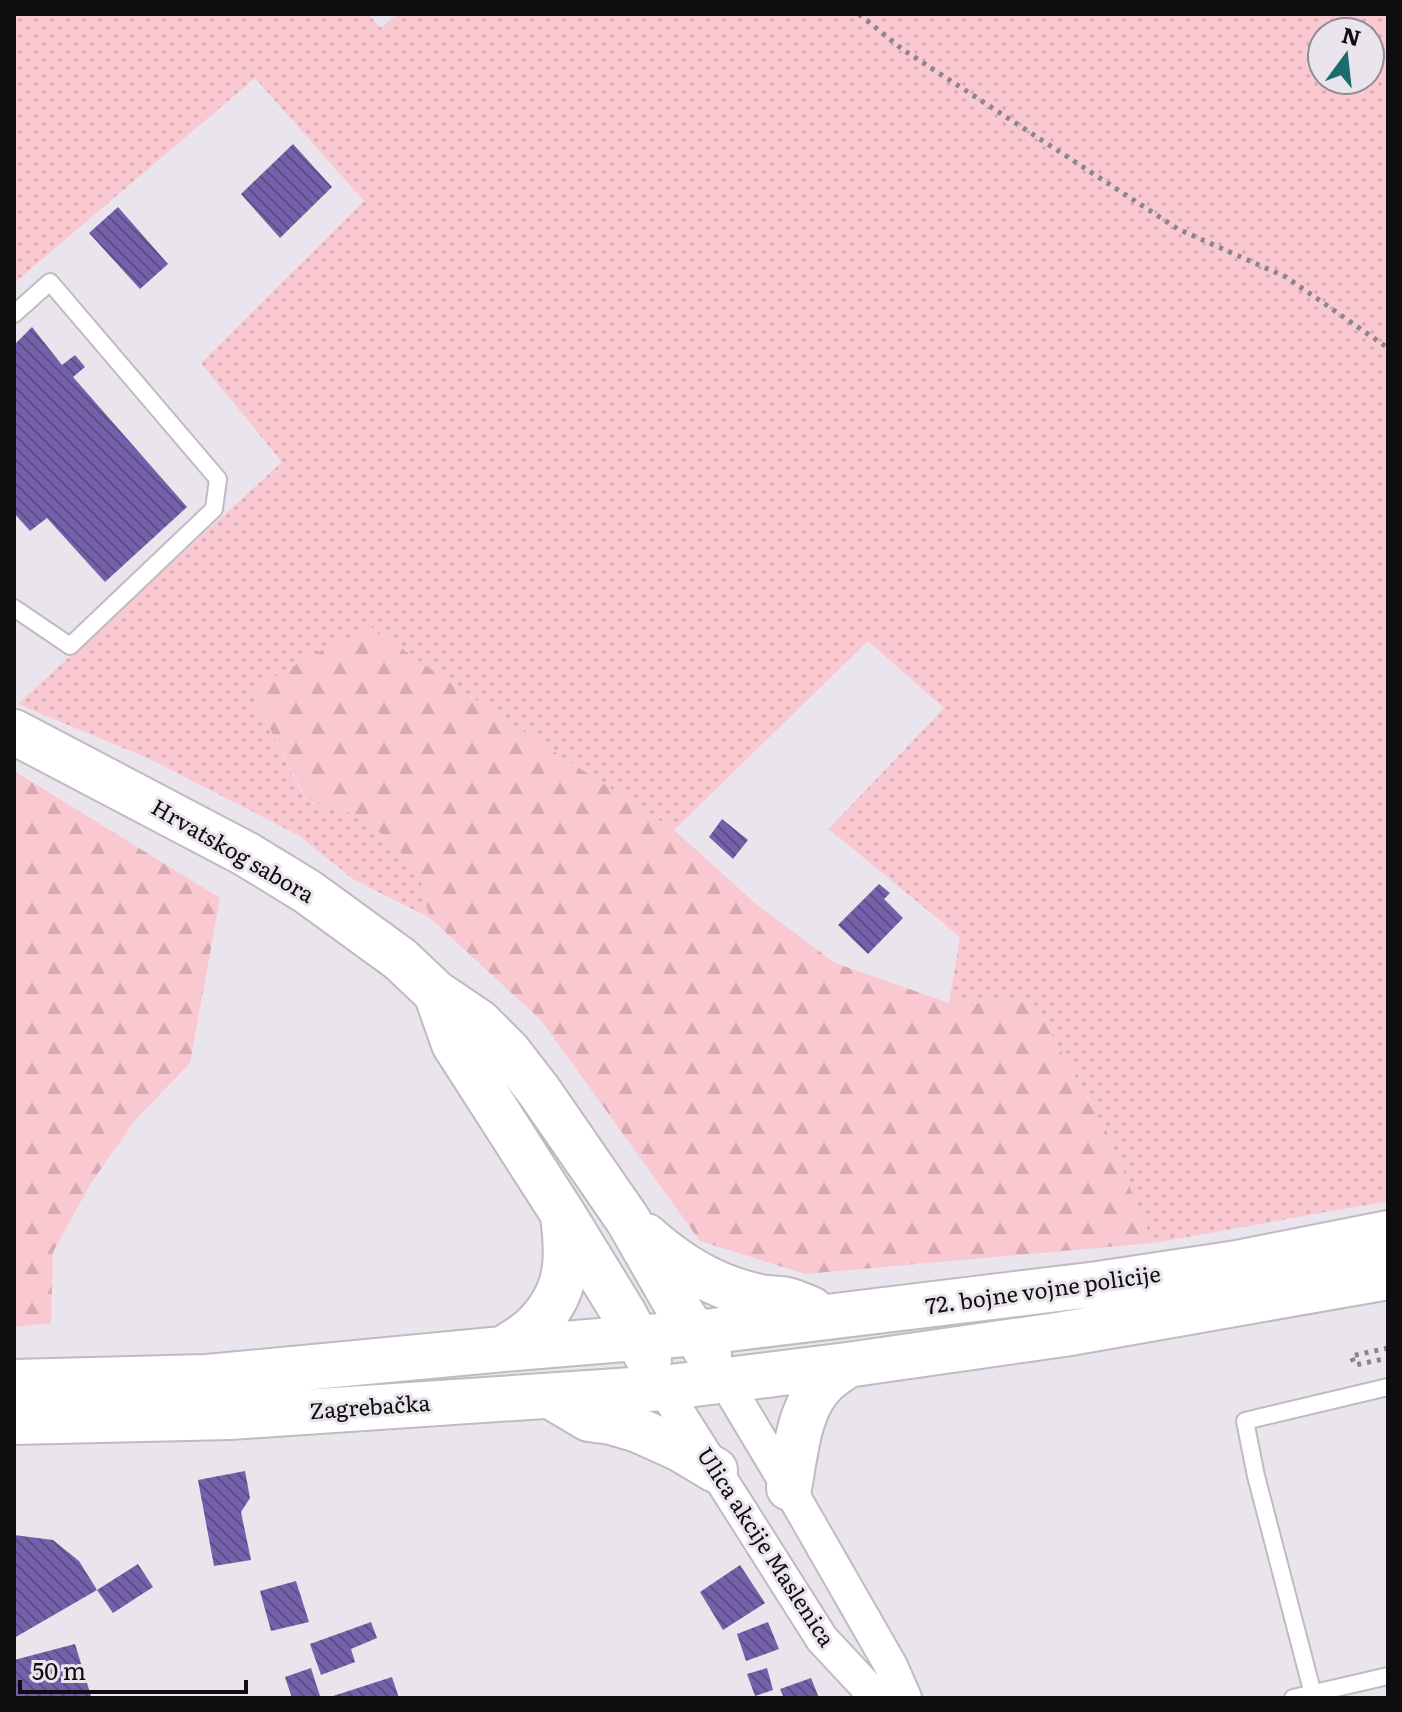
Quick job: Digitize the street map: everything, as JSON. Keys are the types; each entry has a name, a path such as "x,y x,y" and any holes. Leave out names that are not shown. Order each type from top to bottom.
{"main road":[{"name":"Hrvatskog sabora","path":"14,732 218,839 308,892 400,959 436,993 479,1022 508,1051 539,1091 628,1220 725,1381"},
{"name":"Hrvatskog sabora","path":"436,993 454,1044 563,1214 663,1388"},
{"path":"503,1349 534,1327 553,1302 564,1274 567,1250 563,1214"},
{"path":"628,1220 662,1251 722,1285 756,1297 788,1300 836,1317"},
{"name":"72. bojne vojne policije","path":"696,1333 1098,1284 1237,1263 1388,1233"},
{"name":"72. bojne vojne policije","path":"725,1381 1079,1332 1388,1277"},
{"name":"Zagrebačka","path":"14,1382 207,1377 696,1333"},
{"path":"789,1488 801,1426 811,1401 824,1382 847,1365"},
{"name":"Zagrebačka","path":"14,1422 230,1417 663,1388 725,1381"},
{"path":"548,1395 589,1419 638,1430 680,1449 715,1470"}],"street":[{"name":"Ulica akcije Maslenica","path":"725,1381 891,1666 905,1698"},
{"name":"Ulica akcije Maslenica","path":"663,1388 822,1639 877,1698"}],"lane":[{"path":"14,314 50,282 218,479 214,509 70,646 14,608"},
{"path":"1313,1696 1256,1476 1245,1421 1388,1387"},
{"path":"1293,1698 1313,1696 1388,1676"}],"path":[{"path":"859,14 902,49 1178,229 1286,277 1388,348"},
{"path":"1388,1348 1351,1356 1355,1365 1388,1358"}],"green space":[{"path":"14,14 368,14 381,28 397,14 1388,14 1388,1201 1153,1243 1107,1132 1033,1002 949,1003 960,937 829,829 944,708 868,641 674,830 468,695 371,627 250,690 306,801 362,816 418,869 430,918 353,879 300,836 150,759 18,704 282,462 201,363 364,201 255,78 14,283"},
{"path":"371,627 468,695 674,830 755,903 835,963 949,1003 1033,1002 1107,1132 1153,1243 805,1274 700,1241 541,1020 430,918 418,869 362,816 307,801 250,690"},
{"path":"14,771 220,898 190,1063 135,1120 91,1183 53,1252 51,1323 14,1327"}],"building":[{"path":"293,144 332,187 280,238 241,194"},
{"path":"118,207 168,264 140,289 89,233"},
{"path":"32,327 62,365 75,355 85,367 73,377 187,507 105,582 47,518 30,531 14,513 14,345"},
{"path":"722,819 748,840 733,859 709,837"},
{"path":"879,884 890,893 884,899 903,918 868,954 838,925"},
{"path":"245,1471 250,1498 241,1512 251,1560 214,1566 198,1480"},
{"path":"14,1535 53,1540 79,1561 97,1590 14,1638"},
{"path":"138,1564 153,1587 113,1613 97,1590"},
{"path":"740,1565 765,1603 723,1630 700,1592"},
{"path":"296,1581 309,1622 271,1631 260,1591"},
{"path":"371,1622 377,1638 351,1649 355,1662 321,1675 310,1644"},
{"path":"768,1622 779,1649 746,1661 737,1634"},
{"path":"75,1644 91,1696 14,1698 14,1660"},
{"path":"311,1668 320,1696 292,1698 285,1677"},
{"path":"767,1668 773,1690 755,1696 747,1674"},
{"path":"392,1677 399,1698 330,1698 330,1697"},
{"path":"811,1678 819,1698 784,1698 780,1689"}]}
